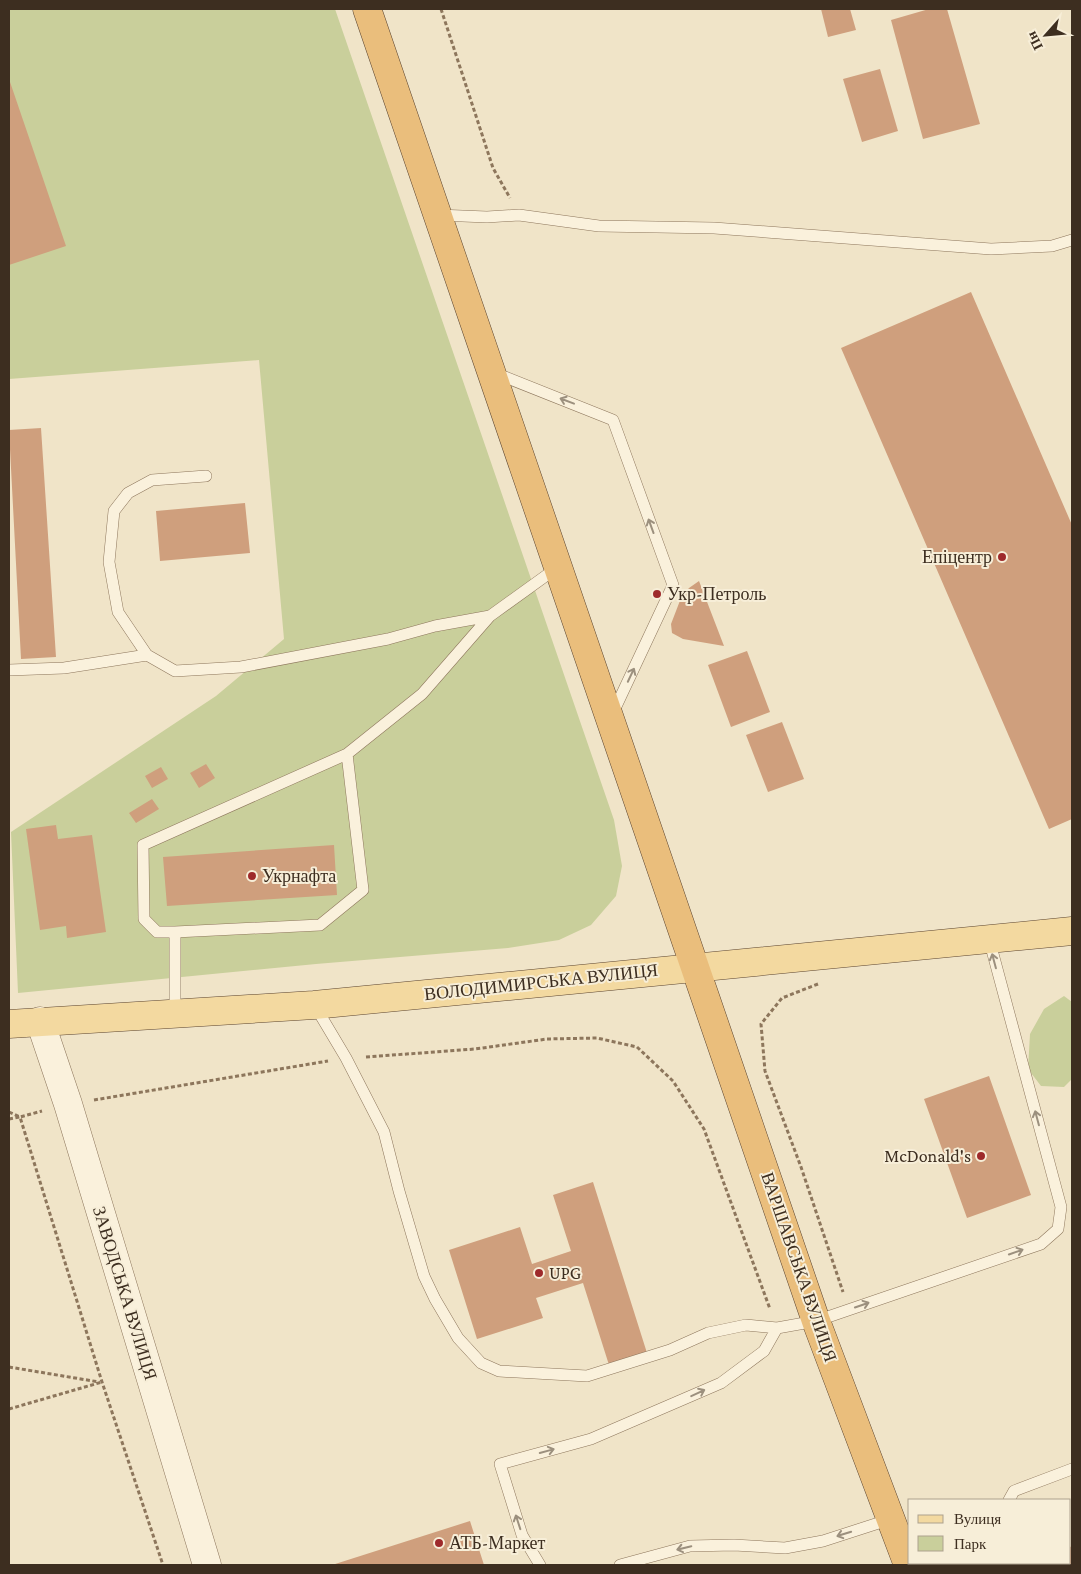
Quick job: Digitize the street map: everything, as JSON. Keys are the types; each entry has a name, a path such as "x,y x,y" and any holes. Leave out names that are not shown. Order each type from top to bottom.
{"highway":[{"name":"ВАРШАВСЬКА ВУЛИЦЯ","path":"367,9 816,1320 907,1564"}],"main road":[{"name":"ВОЛОДИМИРСЬКА ВУЛИЦЯ","path":"9,1024 314,1005 696,966 1072,931"}],"street":[{"name":"ЗАВОДСЬКА ВУЛИЦЯ","path":"40,1021 68,1104 207,1565"}],"lane":[{"path":"436,215 488,217 519,215 599,226 714,228 991,249 1052,246 1072,240"},
{"path":"491,372 613,420 673,585 611,719"},
{"path":"206,476 152,480 128,493 114,511 109,562 118,612 147,656 175,671 241,667 388,639 435,626 490,616"},
{"path":"347,754 363,890 320,925 158,932 144,919 143,845 347,754 422,694 490,616 558,567"},
{"path":"9,670 64,668 147,656"},
{"path":"175,932 175,1013"},
{"path":"314,1005 346,1058 384,1132 424,1276 458,1338 481,1363 499,1371 587,1376 670,1350 708,1333 746,1325 776,1328 816,1320 1041,1244 1058,1228 1060,1207 988,939"},
{"path":"540,1565 522,1535 500,1464 591,1439 721,1383 764,1351 776,1328"},
{"path":"1010,1499 1014,1491 1072,1469"},
{"path":"620,1565 690,1546 734,1545 785,1548 822,1541 891,1520"}],"path":[{"path":"441,9 493,168 519,215"},
{"path":"821,983 782,998 761,1024 765,1071 801,1167 844,1294"},
{"path":"9,1119 68,1104 346,1058 475,1049 547,1039 598,1038 636,1047 673,1081 704,1129 776,1328"},
{"path":"9,1112 20,1117 102,1382 163,1565"},
{"path":"9,1367 102,1382"},
{"path":"9,1409 102,1382"}],"green space":[{"path":"9,9 335,9 614,820 622,866 616,896 591,925 559,940 508,948 316,964 18,993 11,832 216,696 284,639 259,360 9,379"},
{"path":"1064,996 1072,1002 1072,1079 1064,1087 1041,1086 1028,1069 1030,1034 1044,1009"}],"building":[{"path":"821,9 850,9 856,30 828,37"},
{"path":"929,9 947,9 980,124 923,139 891,20"},
{"path":"880,69 898,131 862,142 843,79"},
{"path":"9,79 66,246 9,265"},
{"name":"Епіцентр","path":"971,292 1072,525 1072,819 1049,829 841,348"},
{"path":"41,428 56,657 21,659 9,430"},
{"path":"245,503 250,553 160,561 156,511"},
{"path":"699,581 724,646 683,639 672,633 671,624 681,598 689,588"},
{"path":"747,651 770,712 731,727 708,665"},
{"path":"782,722 804,779 768,792 746,735"},
{"path":"206,764 215,778 199,788 190,773"},
{"path":"161,767 168,779 152,788 145,776"},
{"path":"152,799 159,809 136,823 129,813"},
{"path":"56,825 58,839 92,835 106,932 67,938 66,926 40,930 26,829"},
{"path":"334,845 337,895 167,906 163,857"},
{"name":"McDonald's","path":"989,1076 1031,1195 967,1218 924,1099"},
{"name":"UPG","path":"593,1182 647,1353 609,1365 583,1283 536,1298 543,1318 477,1339 449,1250 520,1227 532,1264 571,1251 553,1195"},
{"name":"АТБ-Маркет","path":"470,1521 484,1565 332,1565"},
{"path":"1071,1546 1072,1565 1053,1565 1071,1564"}],"place":[{"name":"Епіцентр","path":"1002,557"},
{"name":"Укр-Петроль","path":"657,594"},
{"name":"Укрнафта","path":"252,876"},
{"name":"McDonald's","path":"981,1156"},
{"name":"UPG","path":"539,1273"},
{"name":"АТБ-Маркет","path":"439,1543"}]}
